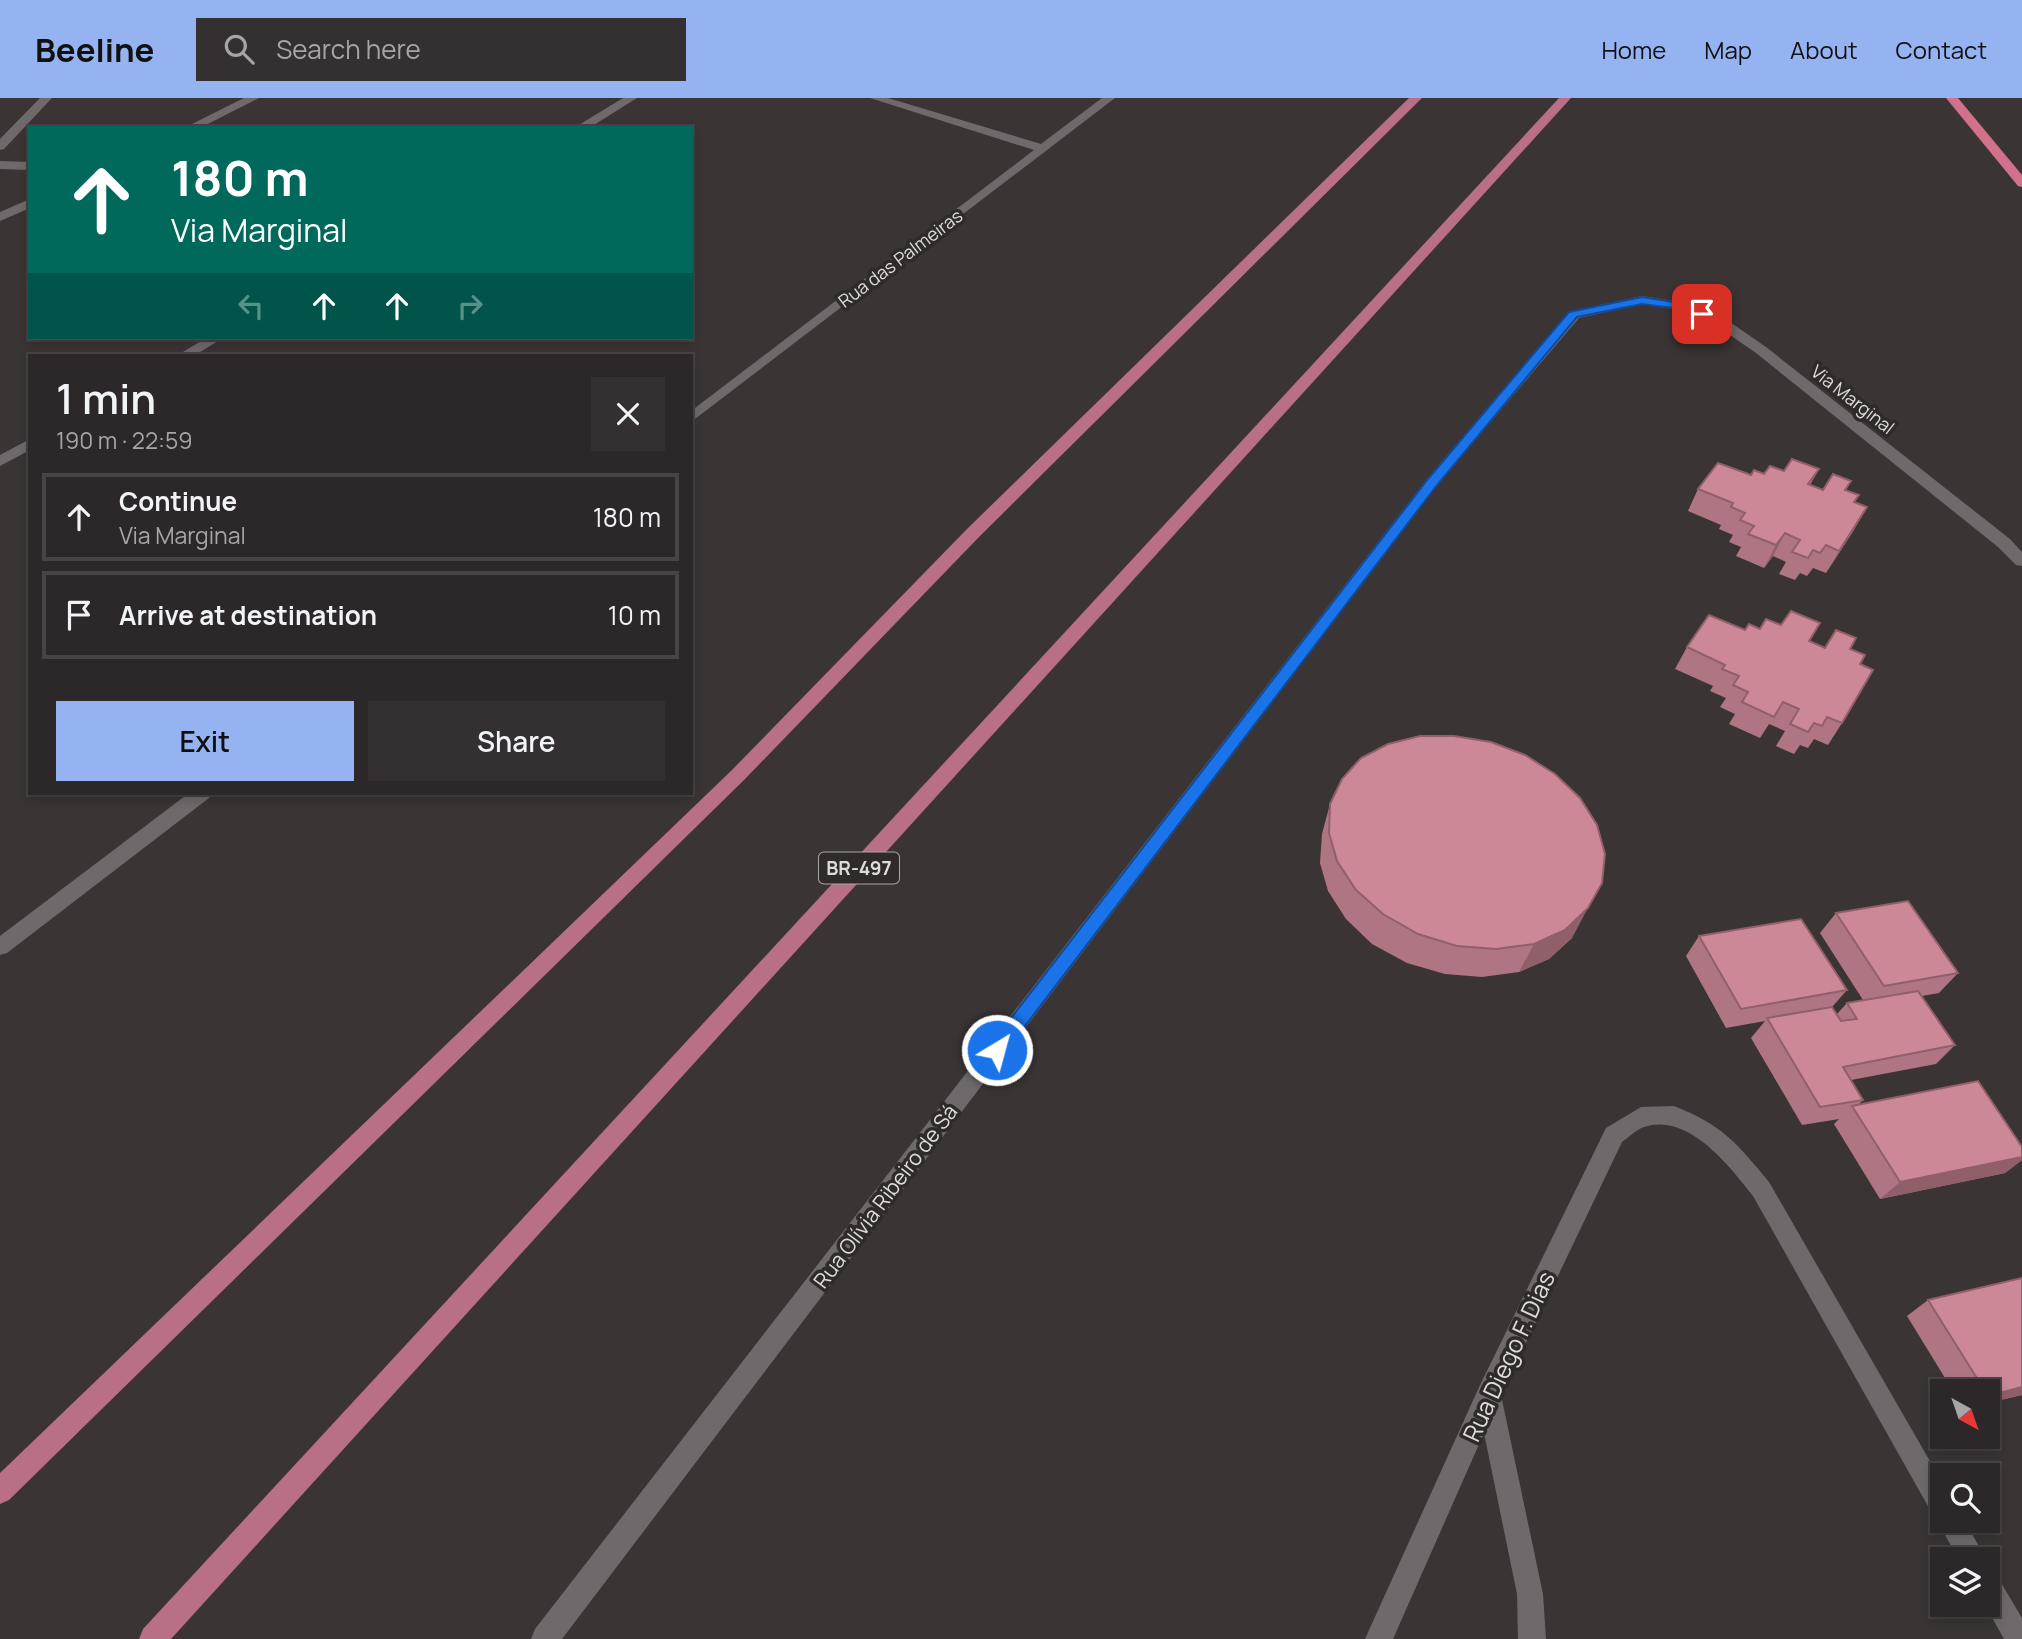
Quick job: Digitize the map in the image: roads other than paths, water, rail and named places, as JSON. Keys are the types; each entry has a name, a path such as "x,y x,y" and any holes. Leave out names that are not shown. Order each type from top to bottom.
{"highway":[{"path":"1952,98 1983,139 2022,183"},
{"path":"1940,102 1983,139"}],"main road":[{"path":"0,1491 738,775 973,533 1416,98"},
{"name":"BR-497","path":"153,1639 1565,98"}],"street":[{"path":"0,146 46,98"},
{"path":"194,126 253,98"},
{"path":"583,126 631,98"},
{"path":"876,98 1043,149"},
{"name":"Rua das Palmeiras","path":"693,416 1109,98"},
{"path":"0,165 28,166"},
{"path":"0,216 28,204"},
{"name":"Via Marginal","path":"1642,300 1683,306 1722,323 2004,543 2022,561"},
{"name":"Rua Olívia Ribeiro de Sá","path":"545,1639 1432,482 1573,315 1642,300"},
{"path":"187,354 212,340"},
{"path":"0,461 28,445"},
{"path":"0,947 199,795"},
{"name":"Rua Diego F. Dias","path":"1379,1639 1489,1394 1614,1135 1641,1116 1674,1116 1705,1131 1727,1148 1761,1189 1930,1485"},
{"path":"1489,1394 1530,1594 1532,1639"},
{"path":"2000,1606 2019,1639"}]}
